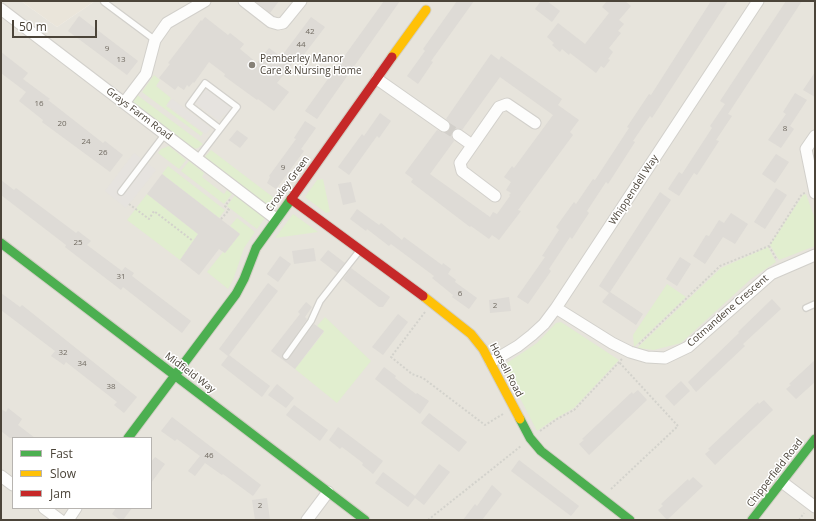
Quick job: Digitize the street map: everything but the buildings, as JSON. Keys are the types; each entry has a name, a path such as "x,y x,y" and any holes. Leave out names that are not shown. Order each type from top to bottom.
{"street":[{"path":"124,103 146,74 155,40 167,24 205,1"},
{"path":"244,1 271,22 278,24 283,23 301,1"},
{"name":"Whippendell Way","path":"491,362 518,346 532,335 544,324 556,308 758,1"},
{"name":"Grays Farm Road","path":"1,9 276,219"},
{"name":"Croxley Green","path":"129,437 241,286 256,248 426,10"},
{"path":"377,79 444,126"},
{"path":"495,196 462,171 460,163 499,107 507,104 535,123"},
{"path":"458,136 472,145"},
{"path":"814,191 806,149 815,136"},
{"name":"Horsell Road","path":"292,199 432,303 471,334 491,362 530,438 541,451 630,520"},
{"name":"Midfield Way","path":"1,243 365,520"},
{"name":"Cotmandene Crescent","path":"556,308 612,343 630,352 647,357 665,358 688,347 772,274 815,256"},
{"name":"Chipperfield Road","path":"752,520 815,439"},
{"path":"1,476 12,484"},
{"path":"782,482 815,507"},
{"path":"307,520 328,492"},
{"path":"45,509 60,520"},
{"path":"68,520 75,509"}],"lane":[{"path":"104,2 155,40"},
{"path":"197,159 237,107 205,83 189,105 220,129"},
{"path":"121,192 165,134"},
{"path":"286,356 311,321 320,301 360,250"},
{"path":"806,308 815,304"}],"path":[{"path":"221,219 229,210 224,206 238,189"},
{"path":"630,352 720,266 769,246 802,194 814,191"},
{"path":"129,204 148,219 154,211 193,241"},
{"path":"769,246 782,269"},
{"path":"432,303 391,357 412,374 423,378 485,425 513,407"},
{"path":"601,498 678,426 619,362"}],"shaded area":[{"path":"1,1 21,1 57,27 95,1 815,1 815,520 1,520"},
{"path":"21,1 95,1 57,27"},
{"path":"206,89 232,108 226,116 224,114 219,121 195,103"},
{"path":"172,99 211,128 206,134 167,105"},
{"path":"134,153 156,170 126,208 105,191"}],"green space":[{"path":"154,75 160,80 156,86 171,98 166,106 203,133 201,136 142,92"},
{"path":"137,95 203,144 198,148 193,149 133,103 133,100"},
{"path":"169,146 186,160 179,169 158,153 161,149"},
{"path":"211,150 278,201 271,209 204,158"},
{"path":"189,161 204,173 202,177 224,194 227,190 232,194 224,204 181,171"},
{"path":"168,166 225,210 219,218 162,174"},
{"path":"323,179 330,212 326,213 305,197 317,180"},
{"path":"147,194 198,234 180,260 127,220"},
{"path":"806,194 815,219 815,246 779,260 770,245 803,195"},
{"path":"235,195 265,218 257,229 227,206"},
{"path":"293,214 318,232 275,238"},
{"path":"237,218 255,232 244,248 233,280 228,289 207,272 240,234 230,226"},
{"path":"768,247 776,262 751,279 681,343 654,350 637,348 721,268"},
{"path":"667,284 686,297 634,347 633,335"},
{"path":"325,317 371,361 337,403 295,369 324,332 317,326"},
{"path":"561,322 619,360 574,408 537,431 505,369 507,363 537,343 556,323"}],"tunnel":[{"path":"444,126 458,135"}],"traffic: fast":[{"path":"129,437 236,294 244,279 256,248 292,198"},
{"path":"1,243 365,520"},
{"path":"520,419 530,438 541,451 630,520"},
{"path":"752,520 815,439"}],"traffic: slow":[{"path":"392,57 426,10"},
{"path":"423,296 471,334 483,349 520,419"}],"traffic: jam":[{"path":"292,198 392,57"},
{"path":"291,199 423,296"}],"place":[{"name":"Pemberley Manor Care & Nursing Home","path":"252,65"}]}
